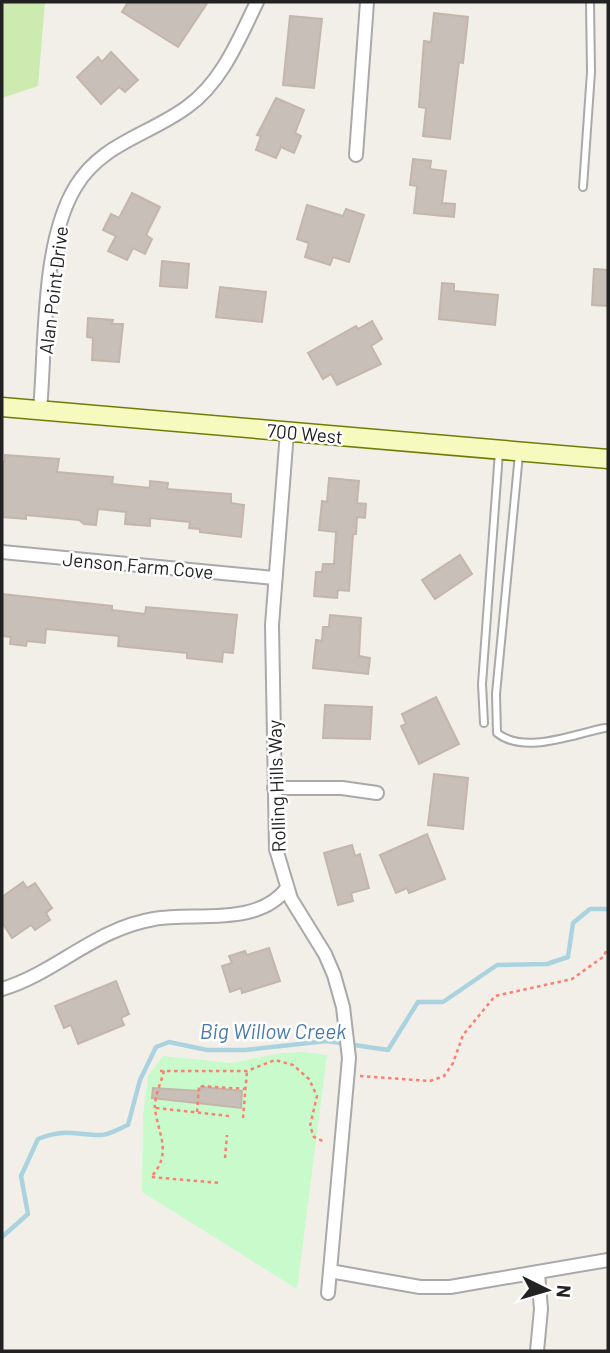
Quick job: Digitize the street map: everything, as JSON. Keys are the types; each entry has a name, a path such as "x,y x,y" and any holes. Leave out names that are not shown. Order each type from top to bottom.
{"street":[{"name":"Alan Point Drive","path":"40,411 56,233 76,185 95,163 117,144 167,120 189,106 207,88 225,66 257,2"},
{"path":"356,155 367,2"},
{"name":"700 West","path":"2,407 608,458"},
{"name":"Rolling Hills Way","path":"287,432 274,578 276,849 287,888 334,975 343,1007 349,1058 328,1293"},
{"name":"Jenson Farm Cove","path":"2,552 274,578"},
{"path":"274,788 342,788 377,793"},
{"path":"2,989 24,981 80,947 120,928 155,919 238,913 275,900 287,888"},
{"path":"330,1271 435,1287 608,1260"},
{"path":"537,1351 541,1309 538,1273"}],"lane":[{"path":"583,187 591,72 590,2"},
{"path":"484,723 482,684 500,450"},
{"path":"519,452 496,694 498,733 509,742 532,743 605,728"}],"path":[{"path":"360,1076 430,1081 444,1076 453,1063 463,1035 495,996 572,979 603,957 608,948"},
{"path":"220,1183 151,1177 163,1148 163,1135 155,1108 162,1071 247,1071 275,1060 293,1065 309,1079 317,1096 310,1126 314,1137 325,1142"},
{"path":"243,1118 247,1071"},
{"path":"197,1112 199,1086 246,1089"},
{"path":"155,1108 229,1116"},
{"path":"225,1158 228,1135"}],"green space":[{"path":"2,2 45,2 38,86 2,98"},
{"path":"281,1053 327,1055 297,1289 142,1192 143,1116 148,1076 163,1056 231,1063"}],"building":[{"path":"128,2 208,2 178,47 122,12"},
{"path":"434,13 468,17 463,63 459,62 450,139 423,136 426,108 419,107 424,41 431,42"},
{"path":"290,16 322,19 314,88 283,85"},
{"path":"111,52 138,80 125,92 119,87 101,104 77,77 98,57 102,62"},
{"path":"276,98 304,110 295,133 301,136 294,153 281,147 276,158 256,150 261,136 257,135"},
{"path":"413,159 431,161 430,169 446,171 442,203 455,204 454,217 414,213 417,186 410,185"},
{"path":"132,193 160,207 146,235 152,239 145,254 133,248 127,260 108,251 116,236 103,230 111,214 119,218"},
{"path":"307,205 343,216 346,209 364,215 349,262 333,257 330,265 305,257 309,243 297,239"},
{"path":"162,261 189,264 187,288 160,286"},
{"path":"594,269 608,270 608,306 592,305"},
{"path":"442,283 454,284 454,291 498,295 495,325 439,319"},
{"path":"220,287 266,292 262,322 216,317"},
{"path":"88,318 113,320 112,324 123,324 119,362 92,360 93,338 87,337"},
{"path":"372,321 382,339 371,346 381,364 337,385 331,374 323,379 308,353 356,326 358,329"},
{"path":"5,455 59,459 57,472 113,477 112,484 150,488 150,481 168,483 167,489 231,494 231,503 244,505 241,537 200,532 200,529 189,528 190,522 150,518 150,526 125,524 126,512 98,509 96,525 84,524 79,520 26,515 26,519 2,517 2,462 5,462"},
{"path":"329,478 359,481 357,503 366,504 365,518 357,517 356,534 353,534 349,591 338,590 337,598 314,596 316,572 322,572 323,564 334,564 336,532 319,530 322,501 327,502"},
{"path":"460,555 472,574 435,599 422,580"},
{"path":"2,594 112,606 112,610 145,614 146,607 237,615 233,653 223,652 222,662 187,658 187,653 118,646 119,636 46,629 45,643 27,641 26,646 10,644 11,637 2,636"},
{"path":"330,615 361,618 359,656 370,658 368,674 313,668 316,640 322,641 323,627 329,627"},
{"path":"436,697 459,744 419,764 401,726 406,724 402,714"},
{"path":"325,705 372,707 370,739 323,738"},
{"path":"434,774 468,778 463,829 428,825"},
{"path":"427,834 445,879 409,893 407,888 396,893 380,855"},
{"path":"352,845 355,856 360,854 369,888 351,893 353,901 338,905 324,853"},
{"path":"23,882 27,888 35,883 52,908 46,913 50,920 35,930 31,925 12,938 2,922 2,897"},
{"path":"269,948 280,981 242,993 241,988 230,992 222,966 232,963 229,956 245,951 247,955"},
{"path":"116,981 129,1014 121,1018 124,1025 78,1044 71,1025 64,1028 55,1006"},
{"path":"201,1087 242,1091 241,1108 152,1098 153,1088 200,1091"}],"waterway":[{"name":"Big Willow Creek","path":"2,1237 28,1214 21,1176 38,1139 63,1133 104,1135 128,1125 140,1080 156,1047 169,1042 207,1050 245,1050 327,1041 388,1050 418,1002 443,1002 497,965 547,964 568,957 573,923 590,909 608,909"}]}
